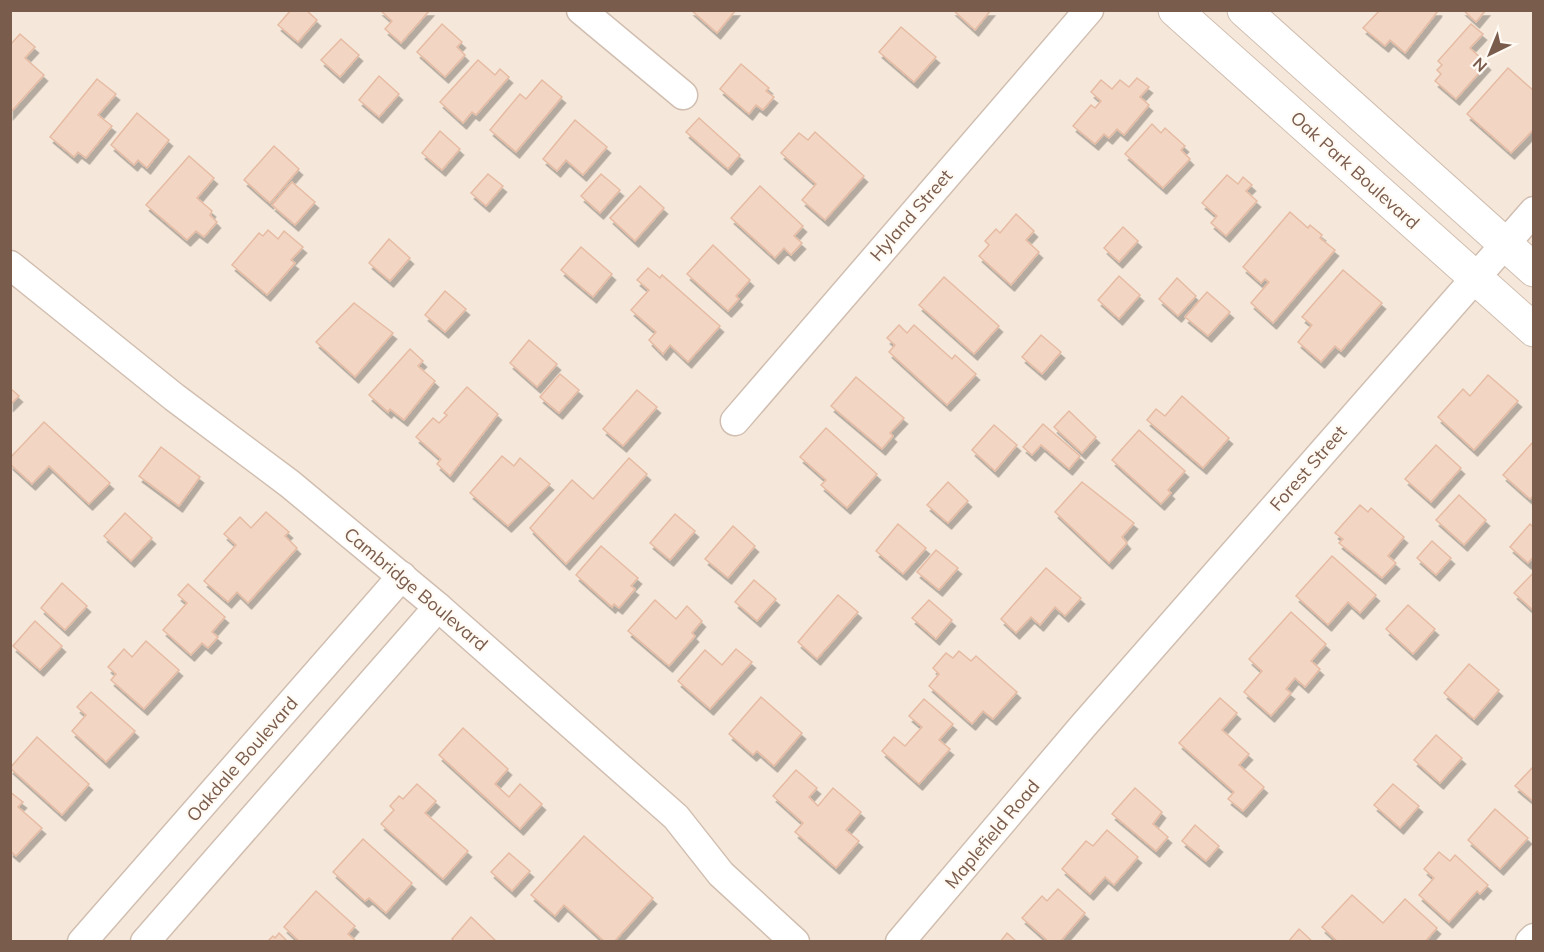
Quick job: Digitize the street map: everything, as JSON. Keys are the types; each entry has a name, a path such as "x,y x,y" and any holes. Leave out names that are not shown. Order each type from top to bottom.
{"street":[{"path":"581,10 683,96"},
{"name":"Hyland Street","path":"735,421 1089,10"},
{"name":"Oak Park Boulevard","path":"1175,10 1533,330"},
{"path":"1244,10 1533,270"},
{"name":"Forest Street","path":"1083,726 1533,211"},
{"name":"Cambridge Boulevard","path":"10,265 438,607 676,817 721,874 795,942"},
{"name":"Oakdale Boulevard","path":"82,942 402,576"},
{"path":"145,942 438,607"},
{"name":"Maplefield Road","path":"900,942 1083,726"},
{"path":"1530,942 1533,938"}],"shaded area":[{"path":"11,11 1533,11 1533,941 11,941"}],"building":[{"path":"291,10 306,10 317,20 298,42 278,25"},
{"path":"380,10 430,10 401,43 385,29 392,21"},
{"path":"691,10 736,10 717,33"},
{"path":"953,10 991,10 975,30"},
{"path":"1380,10 1438,11 1405,53 1390,40 1385,46 1363,28"},
{"path":"1463,10 1486,10 1476,22"},
{"path":"442,24 462,42 457,47 465,55 445,77 417,52"},
{"path":"1471,24 1483,34 1470,48 1487,64 1456,99 1435,81 1441,74 1437,70 1442,65 1438,61"},
{"path":"901,27 936,57 914,82 879,52"},
{"path":"20,34 35,47 25,58 44,75 10,113 10,45"},
{"path":"341,39 359,55 340,77 321,60"},
{"path":"478,60 495,75 500,69 509,77 476,115 472,112 463,123 440,102"},
{"path":"741,64 769,88 766,91 774,97 763,110 756,105 749,114 720,89"},
{"path":"1508,68 1534,91 1534,129 1511,153 1467,114"},
{"path":"379,76 399,94 379,117 359,100"},
{"path":"1137,78 1149,87 1140,97 1149,105 1124,135 1117,129 1109,138 1104,134 1095,144 1073,126 1091,105 1095,108 1101,101 1091,92 1101,80 1112,89 1120,80 1129,87"},
{"path":"97,79 116,94 98,115 112,126 86,158 78,152 74,157 50,137"},
{"path":"542,80 562,97 516,152 490,130 520,94 526,99"},
{"path":"137,113 169,140 147,168 138,160 134,165 111,145"},
{"path":"699,118 740,155 728,169 686,132"},
{"path":"575,120 607,147 583,175 566,160 557,171 543,159"},
{"path":"1152,124 1161,133 1165,128 1185,146 1181,150 1190,159 1163,188 1125,154"},
{"path":"440,131 460,149 442,170 422,153"},
{"path":"815,132 864,176 825,220 802,200 816,184 781,153 799,133 808,140"},
{"path":"274,146 299,169 270,203 244,180"},
{"path":"189,156 214,178 197,198 212,211 210,215 217,222 204,237 196,231 187,240 146,205"},
{"path":"488,174 503,186 486,206 471,193"},
{"path":"601,174 620,190 600,213 581,196"},
{"path":"1227,175 1238,184 1243,177 1252,185 1246,191 1257,201 1226,236 1211,223 1217,216 1202,203"},
{"path":"292,182 315,202 295,225 272,205"},
{"path":"640,186 664,208 635,241 610,218"},
{"path":"760,186 803,226 794,236 802,243 791,255 784,248 775,258 731,218"},
{"path":"1290,212 1308,228 1310,225 1322,235 1320,238 1335,250 1273,323 1251,303 1269,282 1265,279 1261,283 1243,267"},
{"path":"1016,214 1034,231 1026,240 1039,252 1011,285 979,256 989,245 985,241 996,229 1000,233"},
{"path":"1123,227 1138,241 1119,262 1104,248"},
{"path":"268,230 278,239 284,231 303,247 291,260 295,263 267,295 232,265 259,233 263,236"},
{"path":"389,239 410,258 390,281 369,263"},
{"path":"713,245 750,280 736,296 739,299 728,311 687,274"},
{"path":"581,247 612,274 593,297 561,270"},
{"path":"648,268 660,278 662,275 720,326 688,362 670,345 663,354 649,340 656,332 631,310 649,290 637,280"},
{"path":"1343,270 1382,303 1341,351 1335,346 1321,362 1298,342 1312,325 1302,317"},
{"path":"1119,276 1140,295 1119,319 1098,300"},
{"path":"944,277 999,326 974,354 919,305"},
{"path":"1177,278 1196,296 1178,316 1159,299"},
{"path":"445,291 466,309 445,332 425,315"},
{"path":"1207,292 1230,312 1208,336 1185,317"},
{"path":"354,303 393,333 355,377 316,342"},
{"path":"899,325 907,333 914,325 952,359 955,355 976,374 947,405 889,352 895,345 887,338"},
{"path":"1041,335 1061,352 1042,374 1022,357"},
{"path":"529,340 557,364 537,387 510,363"},
{"path":"410,349 423,361 418,366 435,381 404,420 390,409 388,412 369,395"},
{"path":"560,374 579,390 559,413 540,397"},
{"path":"1488,375 1518,401 1474,450 1438,417 1463,389 1470,396"},
{"path":"856,377 904,418 890,433 893,436 882,449 831,406"},
{"path":"467,387 498,414 450,476 437,464 441,459 416,437 433,418 439,423 447,415 444,413"},
{"path":"10,388 19,396 10,405"},
{"path":"637,390 657,407 623,446 603,429"},
{"path":"1182,396 1229,438 1203,468 1147,420 1156,409 1165,416"},
{"path":"1069,411 1096,437 1082,453 1054,427"},
{"path":"44,422 110,483 89,504 49,466 32,484 10,464 10,458"},
{"path":"1043,424 1080,456 1069,469 1041,445 1032,455 1023,447"},
{"path":"994,425 1017,445 995,471 972,450"},
{"path":"826,428 877,474 847,508 821,485 826,480 800,457"},
{"path":"1139,430 1185,471 1168,490 1171,493 1161,504 1112,460"},
{"path":"1534,441 1534,495 1530,499 1503,475"},
{"path":"1436,445 1461,468 1431,502 1405,479"},
{"path":"161,447 200,477 179,506 139,476"},
{"path":"502,456 514,466 520,458 550,484 508,526 470,493"},
{"path":"629,458 647,474 566,564 530,528 572,480 593,499"},
{"path":"948,482 968,501 948,523 927,505"},
{"path":"1082,482 1134,523 1122,537 1127,543 1109,563 1055,512"},
{"path":"1459,495 1486,520 1464,545 1436,520"},
{"path":"1360,505 1368,512 1371,508 1404,537 1388,556 1396,563 1382,578 1339,543 1343,539 1335,533"},
{"path":"266,512 289,532 285,536 297,548 248,603 237,592 228,602 204,581 236,545 224,534 240,517 251,528"},
{"path":"125,513 152,538 131,561 104,536"},
{"path":"675,514 695,531 670,560 650,543"},
{"path":"898,524 926,548 903,574 876,551"},
{"path":"1530,524 1534,528 1534,556 1528,563 1510,547"},
{"path":"733,526 755,546 728,578 705,559"},
{"path":"1432,541 1451,558 1436,575 1417,558"},
{"path":"601,546 638,578 631,586 635,589 619,608 614,604 612,607 576,575"},
{"path":"936,550 958,568 939,590 917,572"},
{"path":"1332,556 1376,595 1360,613 1348,602 1328,625 1296,596"},
{"path":"1046,568 1081,598 1065,616 1055,607 1040,625 1031,617 1016,633 1001,619"},
{"path":"1534,572 1534,611 1514,593"},
{"path":"754,580 776,599 757,621 735,602"},
{"path":"62,583 87,606 65,630 41,608"},
{"path":"188,584 225,617 212,632 218,637 208,648 202,643 191,655 163,630 187,603 178,595"},
{"path":"838,595 858,612 817,659 798,642"},
{"path":"655,600 676,619 687,606 702,621 692,633 695,636 669,666 628,631"},
{"path":"929,600 952,620 936,639 912,618"},
{"path":"1408,605 1435,629 1413,654 1386,629"},
{"path":"1291,612 1326,644 1311,661 1320,669 1305,687 1295,678 1286,689 1291,693 1271,716 1244,692 1262,671 1249,659"},
{"path":"35,621 62,646 40,670 13,646"},
{"path":"146,641 179,670 144,709 111,680 116,674 108,667 124,649 132,657"},
{"path":"736,649 752,662 710,709 678,681 705,650 722,665"},
{"path":"959,651 971,661 976,656 1017,692 993,719 983,711 972,724 929,686 939,674 933,668 946,653 953,658"},
{"path":"1469,664 1499,690 1474,719 1444,693"},
{"path":"91,692 135,731 106,762 72,731 86,715 77,707"},
{"path":"761,697 802,733 774,766 757,751 753,755 729,734"},
{"path":"1220,698 1237,713 1222,730 1249,754 1239,765 1264,787 1243,811 1228,799 1234,792 1179,743"},
{"path":"924,699 953,724 939,740 950,749 919,784 882,751 894,737 905,746 922,727 909,716"},
{"path":"463,728 508,769 495,784 509,797 520,784 542,804 520,829 439,755"},
{"path":"1436,735 1462,758 1440,783 1414,760"},
{"path":"37,737 89,784 62,815 10,768"},
{"path":"1534,766 1534,802 1515,786"},
{"path":"796,770 817,788 809,797 818,806 833,788 861,812 846,830 859,841 836,868 795,832 803,823 773,796"},
{"path":"417,784 436,801 425,813 468,851 443,879 381,824 394,810 390,806 399,796 403,799"},
{"path":"1393,784 1419,806 1400,828 1374,805"},
{"path":"1135,788 1162,812 1153,824 1168,837 1156,851 1112,814"},
{"path":"10,792 23,802 18,807 42,828 16,856 10,851"},
{"path":"1495,809 1528,838 1500,869 1468,840"},
{"path":"1195,825 1219,846 1206,861 1182,841"},
{"path":"1107,830 1138,857 1114,885 1105,877 1090,894 1062,869 1086,841 1093,846"},
{"path":"584,836 653,898 614,942 605,942 564,905 555,916 531,895"},
{"path":"363,839 412,883 386,913 369,898 365,901 333,872"},
{"path":"1439,852 1450,861 1455,855 1488,885 1480,894 1477,891 1449,922 1419,895 1434,878 1424,869"},
{"path":"509,853 530,871 512,891 491,872"},
{"path":"1058,889 1085,913 1060,942 1049,942 1022,918 1042,896 1047,901"},
{"path":"316,891 355,926 348,934 357,942 300,942 284,927"},
{"path":"1352,895 1383,923 1405,899 1437,928 1425,942 1338,942 1322,927"},
{"path":"471,917 497,942 455,942 452,939"},
{"path":"1299,929 1313,942 1288,942"},
{"path":"279,933 288,942 267,942 273,936 275,938"},
{"path":"1007,933 1017,942 1000,942"}]}
